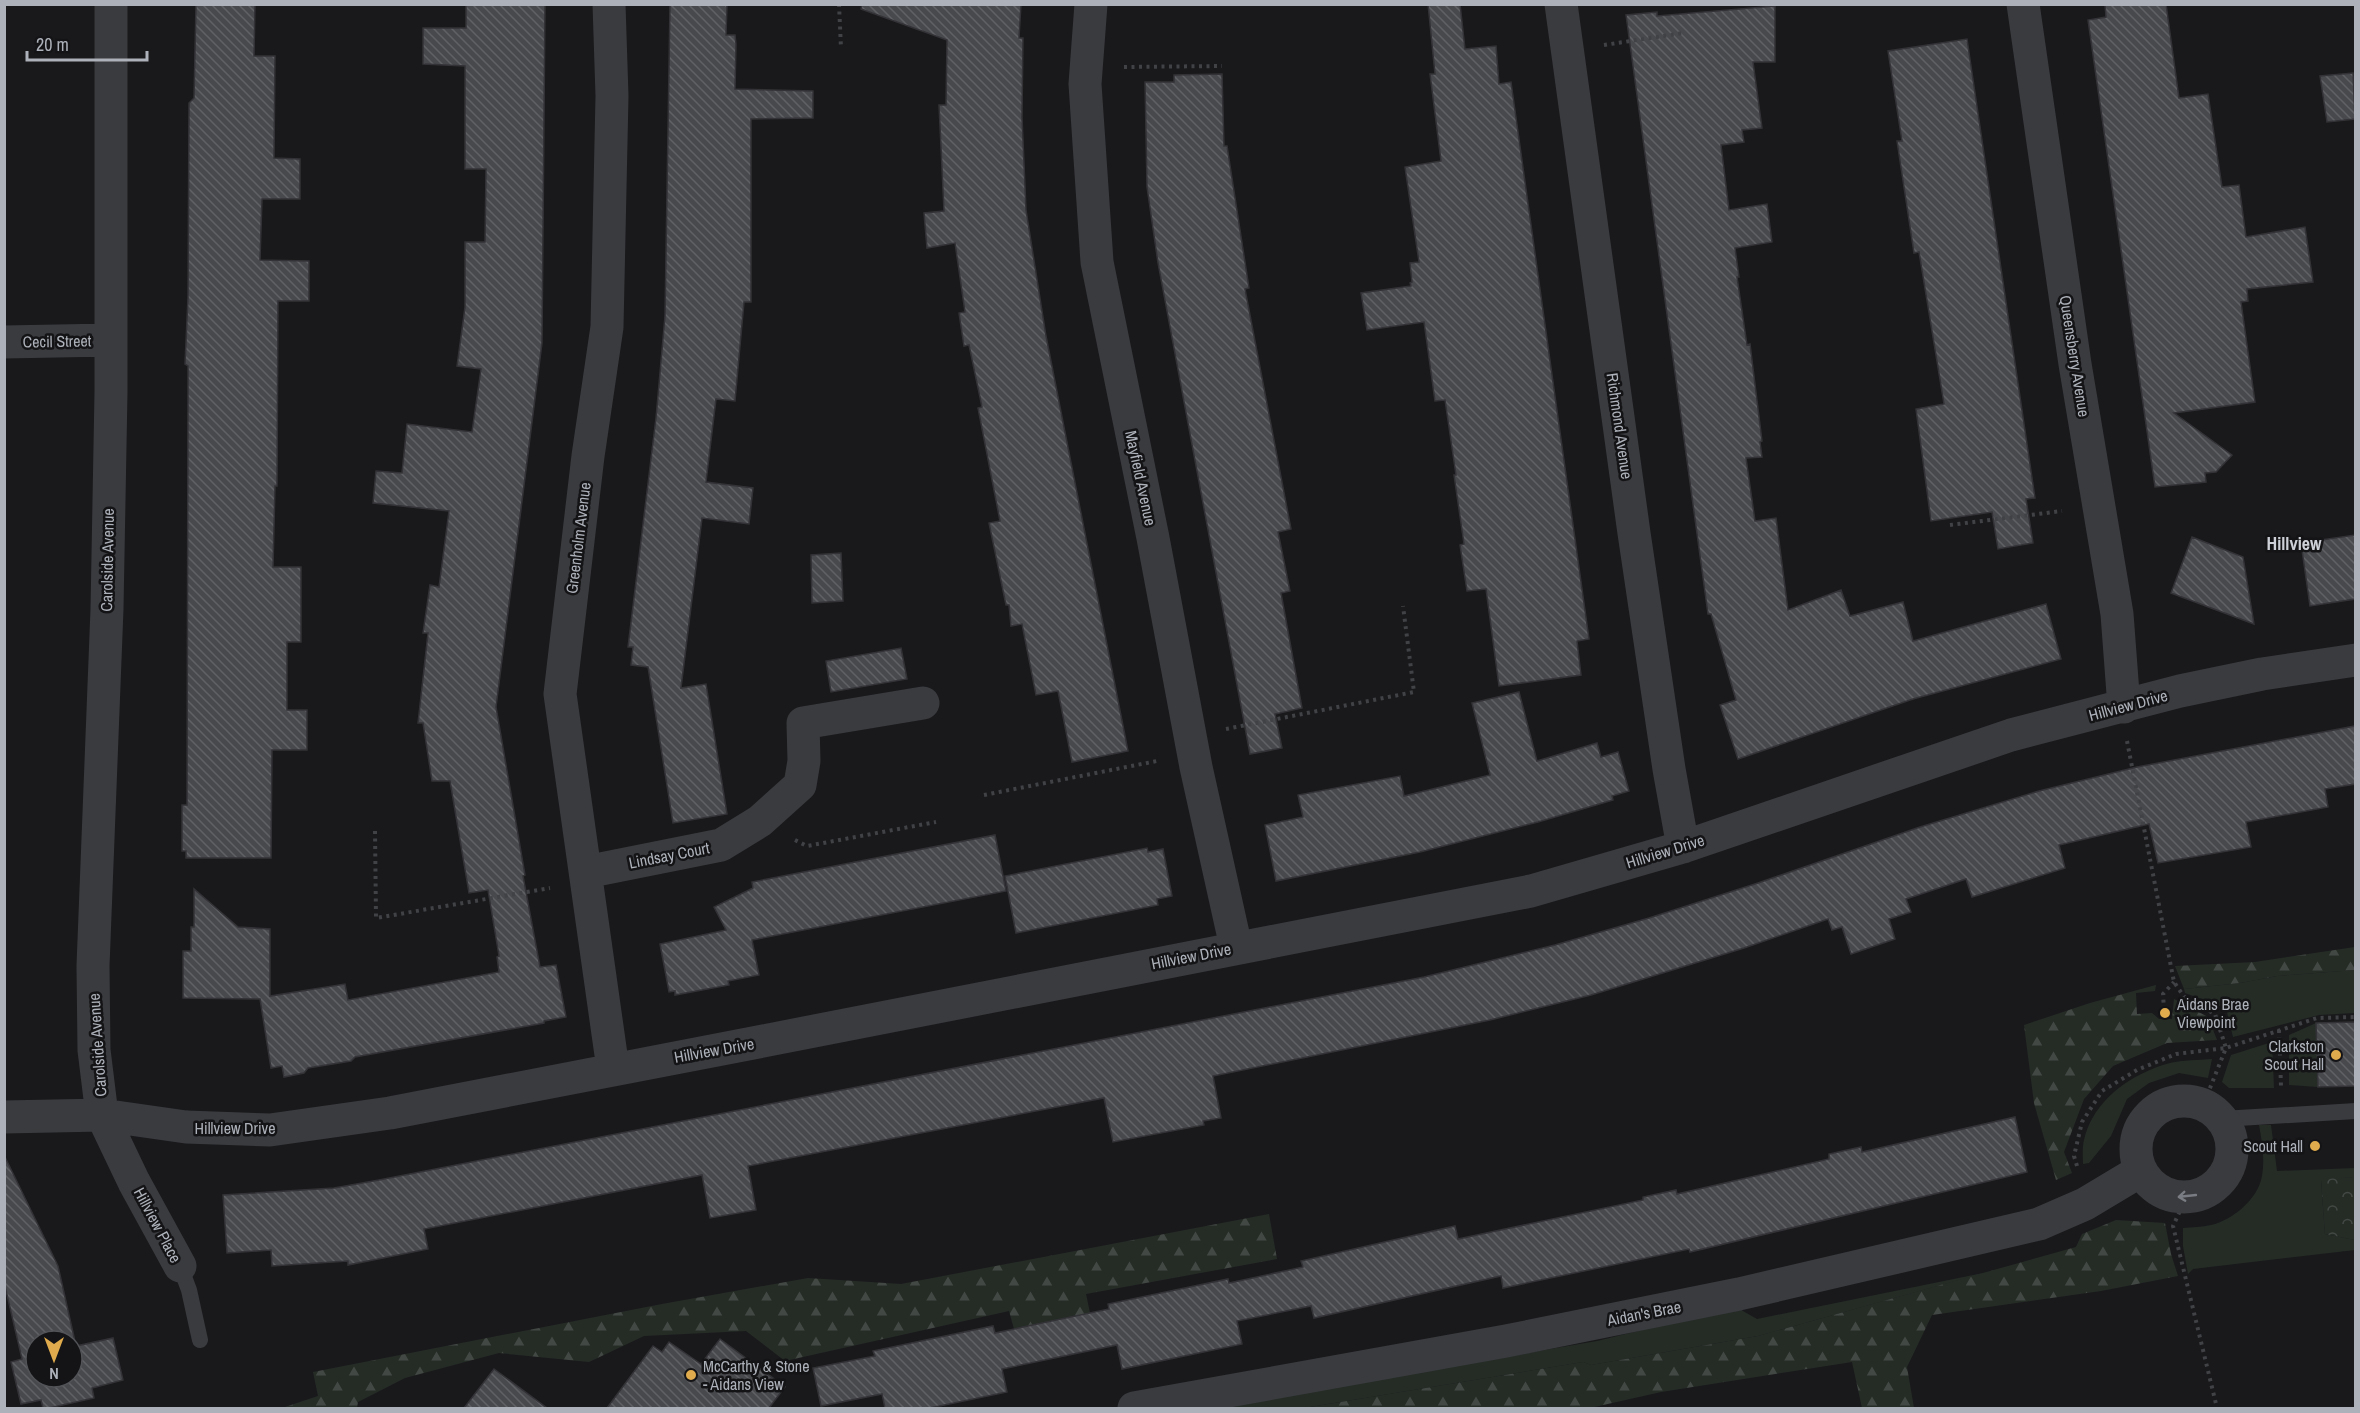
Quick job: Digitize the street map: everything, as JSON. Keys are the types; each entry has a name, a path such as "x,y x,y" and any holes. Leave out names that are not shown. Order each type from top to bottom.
{"street":[{"name":"Carolside Avenue","path":"102,1114 94,1050 93,966 106,609 111,4"},
{"name":"Greenholm Avenue","path":"609,4 612,96 608,327 588,456 560,694 614,1069"},
{"name":"Mayfield Avenue","path":"1091,4 1085,84 1097,262 1192,745 1236,947"},
{"name":"Richmond Avenue","path":"1561,4 1638,556 1669,769 1683,847"},
{"name":"Queensberry Avenue","path":"2024,4 2075,364 2117,614 2124,720"},
{"name":"Cecil Street","path":"4,342 110,340"},
{"name":"Hillview Drive","path":"4,1117 102,1114 186,1127 270,1130 390,1113 753,1043 1531,891 1683,847 2011,735 2124,720 2180,691 2262,674 2355,660"},
{"name":"Lindsay Court","path":"587,877 721,845 760,821 800,785 804,761 803,723 923,703"},
{"path":"2188,1101 2212,1112 2231,1140 2230,1164 2215,1186 2203,1194 2186,1198 2160,1192 2140,1171 2135,1143 2140,1128 2148,1116 2159,1107 2173,1102 2188,1101"},
{"name":"Hillview Place","path":"102,1114 134,1182 180,1266"},
{"name":"Aidan's Brae","path":"1134,1408 1506,1341 1739,1294 2039,1224 2085,1204 2140,1171"}],"lane":[{"path":"2212,1112 2355,1111"},
{"name":"Hillview Place","path":"180,1266 189,1290 200,1340"}],"path":[{"path":"839,4 841,48"},
{"path":"1567,50 1683,33"},
{"path":"1087,67 1222,66"},
{"path":"1950,525 2100,506"},
{"path":"984,795 1414,692 1403,606"},
{"path":"2124,720 2174,982 2185,998 2215,1014 2226,1048 2212,1112"},
{"path":"760,821 807,846 936,822"},
{"path":"375,831 376,918 587,877"},
{"path":"2164,1010 2163,994 2174,982"},
{"path":"2085,1204 2074,1156 2082,1122 2102,1090 2137,1070 2176,1054 2226,1048 2317,1018 2355,1017"},
{"path":"2279,1030 2282,1090"},
{"path":"2186,1198 2173,1226 2179,1259 2217,1408"}],"green space":[{"path":"2355,947 2355,970 2277,976 2240,983 2184,989 2175,966 2255,962"},
{"path":"2355,970 2355,1013 2319,1015 2233,1037 2226,1008 2185,993 2184,989 2240,983 2277,976"},
{"path":"2156,985 2155,991 2136,993 2137,1014 2152,1013 2159,1019 2172,1019 2174,999 2208,1017 2217,1040 2167,1043 2113,1066 2084,1099 2064,1152 2072,1173 2056,1180 2034,1103 2024,1025 2090,1003"},
{"path":"2316,1023 2318,1087 2289,1085 2289,1035"},
{"path":"2272,1042 2274,1088 2229,1088 2222,1082 2231,1055"},
{"path":"2212,1059 2208,1078 2179,1073 2149,1083 2127,1099 2111,1136 2089,1163 2083,1164 2083,1143 2089,1126 2096,1112 2116,1090 2128,1081 2156,1068 2175,1062"},
{"path":"2259,1125 2271,1125 2277,1171 2355,1168 2355,1177 2321,1180 2325,1234 2355,1240 2355,1250 2193,1269 2188,1274 2183,1246 2183,1228 2211,1225 2228,1218 2250,1200 2260,1185 2263,1157"},
{"path":"2355,1177 2355,1240 2325,1234 2321,1179"},
{"path":"1269,1214 1277,1259 1086,1294 1090,1313 1014,1329 1009,1311 785,1361 746,1331 644,1336 589,1362 499,1353 405,1378 358,1402 357,1408 282,1408 318,1396 313,1372 808,1278 901,1284"},
{"path":"2116,1220 2165,1223 2178,1276 2101,1291 1932,1315 1907,1367 1914,1408 1862,1408 1852,1362 1661,1392 1590,1408 1304,1408 1583,1362 1591,1365 1758,1336 2076,1247 2082,1234"},
{"path":"1988,1272 1758,1336 1591,1365 1583,1362 1304,1408 1208,1408 1597,1341 1736,1307 1757,1319"}],"building":[{"path":"196,4 255,4 254,56 275,56 274,158 300,159 300,199 262,199 260,260 309,261 309,301 278,301 277,486 275,486 273,567 301,567 301,642 287,642 287,710 307,710 307,750 272,750 271,858 186,858 186,851 182,851 182,805 187,805 188,366 185,364 188,297 189,103 194,98"},
{"path":"466,4 545,4 542,343 496,707 540,967 556,965 566,1017 355,1057 351,1061 308,1068 304,1073 284,1077 282,1066 271,1068 260,999 183,998 183,951 191,951 191,927 194,927 194,889 238,927 270,929 270,996 345,984 348,1000 499,972 497,957 499,956 488,890 469,893 450,781 432,781 423,723 418,723 428,633 423,633 430,585 439,587 449,511 373,503 376,471 402,473 407,424 472,432 481,369 457,366 465,307 465,242 485,242 486,169 465,169 465,66 423,64 423,28 466,28"},
{"path":"670,4 727,4 726,35 735,35 736,44 735,89 813,91 813,118 751,119 751,302 744,302 735,401 716,399 706,482 753,488 749,524 702,518 681,688 706,684 727,814 673,823 648,667 631,665 633,647 628,647 656,418 665,316"},
{"path":"862,4 1021,4 1019,38 1023,38 1022,117 1026,210 1046,336 1128,751 1072,762 1058,691 1036,695 1022,624 1011,626 1009,605 1006,605 989,523 1000,521 978,408 982,407 969,345 964,346 959,313 965,312 955,243 927,248 924,213 944,211 939,105 946,105 947,40 861,9"},
{"path":"1428,4 1460,4 1465,49 1496,46 1499,84 1511,82 1589,639 1577,641 1581,675 1499,686 1486,589 1467,591 1460,545 1464,544 1445,400 1435,401 1424,322 1367,330 1361,293 1411,286 1410,263 1419,262 1405,167 1441,161 1430,74 1435,74"},
{"path":"2166,4 2179,98 2208,94 2222,187 2239,185 2246,237 2305,227 2313,282 2247,289 2248,301 2241,302 2255,402 2174,413 2232,455 2216,472 2205,473 2206,482 2155,487 2088,20 2106,17 2105,5"},
{"path":"1775,6 1775,62 1753,62 1762,128 1742,130 1744,142 1721,145 1729,210 1767,204 1772,242 1735,248 1739,277 1737,277 1747,345 1750,344 1762,441 1760,442 1762,457 1746,458 1755,521 1776,518 1788,610 1841,590 1850,616 1903,602 1913,641 2046,604 2061,659 1913,699 1738,759 1720,705 1736,700 1711,614 1708,614 1626,15 1657,12 1657,16"},
{"path":"1967,39 2035,498 2026,499 2033,543 1998,549 1992,512 1931,521 1916,409 1944,404 1919,252 1914,253 1897,141 1902,141 1888,51"},
{"path":"2353,73 2355,119 2327,122 2320,76"},
{"path":"1222,74 1224,146 1227,146 1249,288 1245,289 1291,529 1278,532 1290,591 1281,593 1302,708 1275,714 1282,748 1250,754 1158,263 1147,187 1145,82 1174,82 1174,75"},
{"path":"2355,535 2355,599 2310,606 2301,543"},
{"path":"2192,537 2243,557 2254,624 2171,593"},
{"path":"841,553 843,601 812,603 811,555"},
{"path":"901,648 907,679 831,692 826,661"},
{"path":"1519,692 1537,761 1597,743 1601,757 1618,752 1629,791 1612,796 1613,800 1538,822 1420,852 1276,881 1265,825 1303,817 1298,795 1400,776 1404,796 1490,775 1472,703"},
{"path":"2355,726 2355,784 2325,789 2328,807 2246,822 2251,847 2158,863 2149,824 2059,845 2065,868 1972,897 1966,879 1906,899 1911,912 1889,919 1895,939 1851,954 1842,927 1832,930 1828,919 1744,948 1591,995 1490,1020 1213,1076 1221,1118 1203,1121 1204,1125 1113,1142 1104,1098 748,1166 756,1210 710,1218 702,1175 424,1229 428,1249 348,1265 348,1261 272,1266 271,1250 227,1253 223,1195 334,1188 379,1180 1424,977 1555,945 1649,918 1920,827 2039,791 2137,767"},
{"path":"995,835 1006,891 752,940 759,975 728,981 729,985 675,995 675,991 669,992 660,944 726,930 714,907 753,888 752,882"},
{"path":"1147,848 1148,852 1163,849 1172,896 1157,899 1158,905 1016,933 1005,876"},
{"name":"Clarkston Scout Hall","path":"2355,1022 2355,1086 2318,1087 2316,1023"},
{"path":"2015,1117 2027,1172 1690,1252 1689,1249 1503,1288 1501,1276 1314,1318 1311,1306 1237,1321 1242,1344 1122,1369 1117,1345 1002,1369 1007,1392 930,1408 885,1408 882,1394 821,1406 813,1368 875,1356 873,1351 993,1326 995,1333 1109,1309 1108,1304 1228,1279 1229,1283 1303,1267 1301,1261 1455,1226 1458,1239 1643,1200 1643,1197 1676,1190 1677,1194 1829,1159 1829,1154 1861,1147 1862,1152"},
{"path":"4,1155 58,1266 72,1329 24,1329 24,1389 84,1389 84,1344 113,1338 123,1380 92,1388 94,1398 49,1408 43,1408 41,1400 21,1404 11,1362 22,1359 4,1282"},
{"name":"McCarthy & Stone - Aidans View","path":"720,1339 785,1387 769,1408 607,1408 653,1346 662,1352 669,1342 701,1364"},
{"path":"494,1369 547,1408 464,1408"}],"place":[{"name":"Aidans Brae Viewpoint","path":"2165,1013"},
{"name":"Clarkston Scout Hall","path":"2336,1055"},
{"name":"Scout Hall","path":"2315,1146"},
{"name":"McCarthy & Stone - Aidans View","path":"691,1375"}],"district":[{"name":"Hillview","path":"2294,543"}]}
